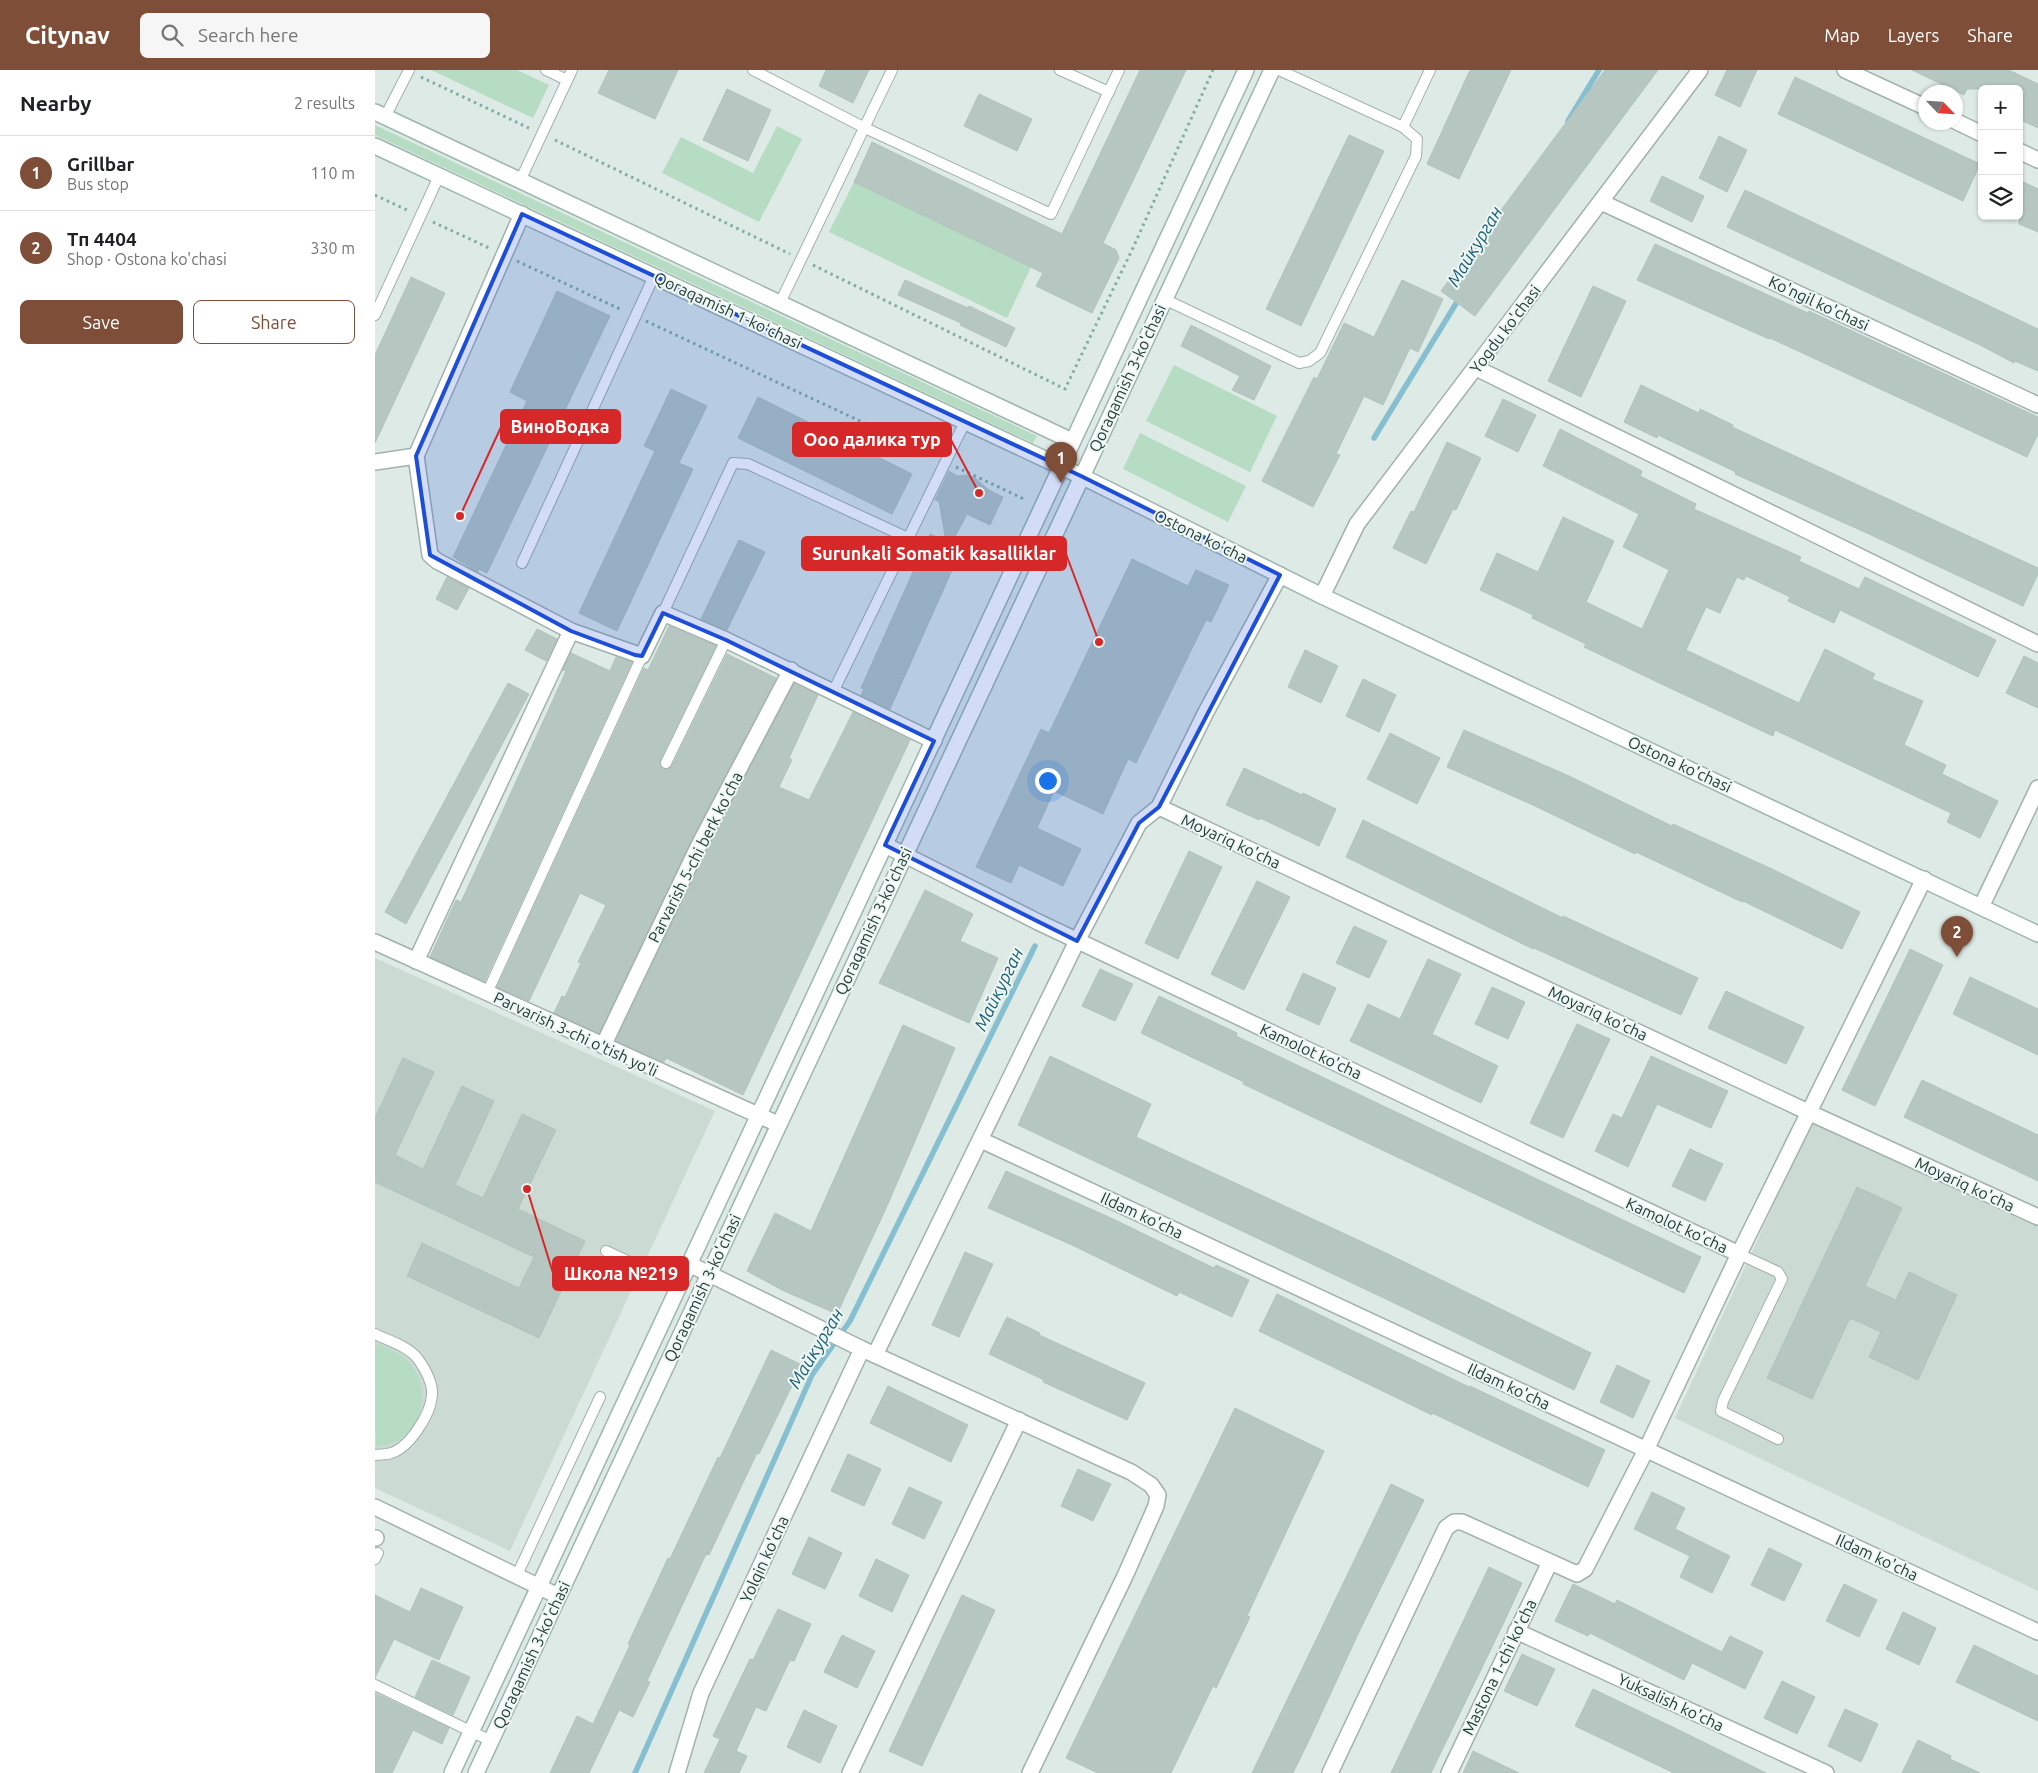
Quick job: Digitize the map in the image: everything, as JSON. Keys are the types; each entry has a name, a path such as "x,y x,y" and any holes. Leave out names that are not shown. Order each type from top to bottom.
{"street":[{"name":"Qoraqamish 3-ko'chasi","path":"452,1773 1246,70"},
{"name":"Qoraqamish 3-ko'chasi","path":"476,1773 1272,70"},
{"name":"Yogdu ko'chasi","path":"1322,596 1357,524 1700,70"},
{"path":"1845,70 1918,105"},
{"name":"Qoraqamish 1-koʻchasi","path":"380,115 1072,441"},
{"path":"1963,125 1978,132"},
{"name":"Qoraqamish 1-koʻchasi","path":"375,146 1081,476"},
{"path":"2023,153 2038,160"},
{"name":"Ko'ngil ko'chasi","path":"1601,202 2038,405"},
{"path":"522,214 416,456 430,555 437,562 571,631 642,656 663,613 791,670 934,741"},
{"path":"1476,368 2038,644"},
{"path":"1072,441 1081,476"},
{"path":"375,462 416,456"},
{"name":"Ostona ko'cha","path":"1081,476 1322,596"},
{"path":"1159,807 1206,712 1280,575"},
{"name":"Ostona ko'chasi","path":"1322,596 2038,934"},
{"path":"417,961 571,631"},
{"name":"Parvarish 5-chi berk ko'cha","path":"603,1046 699,845 791,670"},
{"path":"1981,906 2038,788"},
{"name":"Yolqin ko'cha","path":"677,1773 701,1693 869,1352 981,1140 1071,938 1139,823 1159,807"},
{"name":"Moyariq ko'cha","path":"1159,807 1808,1112 2038,1217"},
{"name":"Kamolot ko'cha","path":"885,845 1071,938 1739,1254"},
{"path":"1330,1773 1446,1528 1454,1522 1462,1522 1577,1574 1585,1569 1646,1450 1808,1112 1924,880"},
{"name":"Parvarish 3-chi o'tish yo'li","path":"375,942 778,1124"},
{"name":"Ildam ko'cha","path":"981,1140 2038,1632"},
{"path":"689,1264 869,1352 1131,1472 1151,1485 1158,1495 1156,1506 1125,1576 1030,1773"},
{"path":"850,1773 1019,1420"},
{"path":"375,1507 559,1596"},
{"name":"Mastona 1-chi ko'cha","path":"1449,1773 1550,1562"},
{"name":"Yuksalish ko'cha","path":"1516,1631 1826,1773"}],"lane":[{"path":"380,115 409,70"},
{"path":"546,70 567,80"},
{"path":"519,180 572,70"},
{"path":"753,70 865,128 1051,214 1119,70"},
{"path":"780,304 891,70"},
{"path":"1060,70 1109,92"},
{"path":"1164,299 1299,363 1309,361 1319,353 1416,156 1417,139 1403,127 1279,70"},
{"path":"1403,127 1430,70"},
{"path":"375,314 439,176"},
{"path":"522,563 654,276"},
{"path":"833,692 965,422"},
{"path":"663,613 733,463 748,464 908,538"},
{"path":"666,763 726,640"},
{"path":"487,993 642,656"},
{"path":"606,1251 679,1285"},
{"path":"1739,1254 1778,1272 1782,1279 1723,1401 1721,1411 1778,1439"},
{"path":"375,1334 406,1349 417,1358 427,1374 432,1395 423,1423 407,1443 391,1453 375,1455"},
{"path":"517,1576 600,1397"},
{"path":"375,1685 491,1741"}],"path":[{"path":"409,70 1065,389 1213,70"},
{"path":"375,195 1025,500"}],"highlighted area":[{"path":"522,214 1081,476 1280,575 1159,807 1139,823 1077,941 885,845 934,741 726,640 663,613 642,656 635,655 571,631 430,555 416,456"}],"shaded area":[{"path":"375,958 715,1111 510,1551 375,1488"},
{"path":"1813,1120 2038,1225 2038,1591 1675,1418"}],"green space":[{"path":"431,70 517,70 549,85 533,118"},
{"path":"375,125 1037,436 1033,443 375,135"},
{"path":"777,126 802,139 759,222 662,173 681,137 753,173"},
{"path":"854,182 1031,267 1007,318 829,232"},
{"path":"1174,365 1277,416 1250,472 1146,421"},
{"path":"1140,433 1246,486 1228,522 1123,469"},
{"path":"375,1343 397,1353 411,1365 421,1385 422,1396 418,1418 412,1428 398,1440 376,1447"}],"building":[{"path":"609,70 678,70 655,119 598,93"},
{"path":"826,70 869,70 853,103 819,86"},
{"path":"1140,70 1186,70 1103,243 1116,250 1119,258 1092,313 1036,286 1043,273 854,182 872,142 1062,234"},
{"path":"1470,70 1511,70 1459,179 1427,164"},
{"path":"1605,70 1658,70 1475,316 1441,291"},
{"path":"1727,70 1757,70 1740,107 1715,95"},
{"path":"1912,70 2009,70 2038,84 2038,128 2023,121 2023,85 1978,85 1978,89 1967,89 1964,95 1963,85 1943,85"},
{"path":"1795,77 1978,163 1978,168 1963,201 1778,114"},
{"path":"727,89 771,110 748,161 703,140"},
{"path":"979,94 1032,119 1017,151 964,126"},
{"path":"1349,135 1384,151 1301,326 1266,309"},
{"path":"1719,136 1747,150 1727,192 1699,178"},
{"path":"1662,176 1704,196 1692,222 1650,201"},
{"path":"2023,182 2038,189 2038,232 2019,224 2019,220 2023,220"},
{"path":"1745,190 2038,329 2038,371 2015,361 2014,363 1982,346 1727,227"},
{"path":"1655,244 1808,313 1809,311 2038,417 2038,434 2027,457 1770,338 1637,280"},
{"path":"411,277 445,293 375,443 375,355"},
{"path":"905,280 968,308 969,306 1015,328 1006,347 960,325 961,323 898,295"},
{"path":"1402,280 1443,299 1418,352 1410,348 1383,405 1364,396 1336,454 1340,455 1313,507 1262,481 1314,377 1317,379 1344,323 1374,337"},
{"path":"1593,286 1626,301 1581,397 1548,381"},
{"path":"557,291 610,316 487,573 479,569 478,572 453,557 527,401 510,392"},
{"path":"1191,325 1271,366 1254,400 1232,390 1240,376 1181,346"},
{"path":"1641,385 1699,413 1700,409 1733,425 1732,427 2038,568 2038,574 2023,606 1735,474 1736,472 1658,435 1657,438 1624,422"},
{"path":"671,389 707,406 679,463 693,469 617,631 579,613 655,451 644,446"},
{"path":"758,397 912,474 892,514 738,438"},
{"path":"1503,399 1536,415 1518,452 1485,436"},
{"path":"1560,429 1642,471 1640,476 1696,504 1694,509 1801,557 1799,561 1859,589 1865,577 1996,640 1978,677 1840,610 1834,623 1788,601 1790,597 1746,576 1744,580 1737,577 1720,613 1706,607 1686,650 1799,703 1825,649 1875,674 1872,679 1923,701 1904,745 1946,765 1942,774 1998,801 1980,838 1947,822 1951,813 1775,730 1773,736 1672,689 1584,647 1586,644 1532,618 1533,615 1480,590 1497,553 1538,572 1563,517 1614,541 1586,602 1642,629 1669,570 1623,547 1639,514 1543,466"},
{"path":"1447,442 1481,458 1456,510 1453,509 1426,564 1393,548 1411,511 1414,512"},
{"path":"949,471 957,476 967,475 975,478 989,490 1003,497 990,525 967,514 951,544 962,548 890,709 861,695 864,689 861,688 930,534 946,541 939,501 935,500"},
{"path":"739,540 765,552 727,630 701,619"},
{"path":"1132,559 1188,586 1196,570 1229,585 1211,622 1206,620 1136,763 1128,759 1103,814 1054,791 1037,828 1081,849 1063,886 1019,865 1011,883 976,867 1041,729 1049,733"},
{"path":"447,577 469,588 457,610 436,599"},
{"path":"669,626 716,646 660,760 660,766 663,769 669,769 672,766 727,654 776,678 691,841 599,1033 554,1013 562,996 565,997 581,963 578,962 606,905 580,893 529,1001 497,987 644,668 648,670"},
{"path":"537,629 557,639 546,661 525,650"},
{"path":"1305,650 1338,666 1321,703 1288,687"},
{"path":"571,653 610,671 616,657 632,662 485,981 430,957 456,900 461,902 566,671 563,670"},
{"path":"2024,656 2038,663 2038,708 2006,693"},
{"path":"1363,679 1396,695 1379,732 1346,716"},
{"path":"508,683 529,694 406,924 385,912"},
{"path":"794,684 818,695 789,758 792,760 779,787 809,800 853,712 910,740 743,1095 666,1058 664,1062 616,1041 707,849"},
{"path":"1464,730 1569,776 1672,826 1673,824 1772,869 1860,912 1842,949 1743,901 1636,852 1635,854 1535,806 1447,767"},
{"path":"1390,733 1440,758 1417,804 1367,779"},
{"path":"1244,768 1336,809 1319,846 1260,818 1259,820 1226,805"},
{"path":"1363,820 1563,918 1563,916 1698,978 1681,1015 1533,949 1346,857"},
{"path":"1189,851 1222,867 1178,959 1145,943"},
{"path":"1257,881 1290,897 1244,990 1211,974"},
{"path":"925,890 973,914 960,941 998,958 969,1023 879,983"},
{"path":"1354,926 1387,941 1369,978 1336,963"},
{"path":"1910,949 1943,965 1875,1106 1842,1090"},
{"path":"1428,959 1461,974 1432,1034 1498,1066 1481,1103 1350,1041 1368,1004 1400,1019"},
{"path":"1100,969 1133,984 1115,1021 1082,1006"},
{"path":"1303,973 1336,988 1319,1025 1286,1010"},
{"path":"1970,977 2038,1009 2038,1055 1953,1014"},
{"path":"1492,987 1525,1002 1508,1039 1475,1024"},
{"path":"1726,991 1804,1027 1786,1064 1708,1028"},
{"path":"1159,996 1237,1033 1236,1036 1701,1257 1684,1293 1243,1084 1244,1082 1141,1033"},
{"path":"1577,1024 1610,1039 1563,1138 1530,1123"},
{"path":"903,1025 955,1048 887,1206 837,1314 784,1291 747,1271 775,1213 811,1231"},
{"path":"1050,1056 1151,1104 1136,1137 1386,1253 1591,1353 1574,1390 1018,1125"},
{"path":"1651,1056 1728,1091 1711,1128 1657,1104 1628,1167 1595,1151 1613,1114 1622,1118"},
{"path":"403,1058 434,1072 395,1155 423,1169 462,1086 494,1101 455,1185 483,1198 522,1114 556,1130 518,1209 585,1241 539,1338 407,1276 422,1243 519,1288 534,1257 375,1182 375,1118"},
{"path":"1922,1080 2038,1135 2038,1181 1904,1117"},
{"path":"1690,1149 1723,1164 1705,1201 1672,1186"},
{"path":"1006,1171 1111,1218 1214,1268 1216,1265 1249,1280 1232,1317 1179,1292 1177,1296 1072,1245 988,1208"},
{"path":"1857,1187 1902,1208 1865,1286 1896,1300 1909,1272 1957,1295 1918,1380 1869,1357 1881,1332 1850,1318 1812,1399 1767,1378"},
{"path":"965,1252 993,1264 959,1337 932,1325"},
{"path":"1277,1294 1469,1387 1605,1450 1588,1487 1432,1413 1432,1415 1259,1331"},
{"path":"1007,1317 1040,1333 1039,1335 1145,1383 1127,1420 1043,1382 1044,1380 989,1354"},
{"path":"771,1350 802,1365 759,1454 757,1453 709,1555 706,1554 647,1681 650,1682 633,1717 619,1710 589,1773 550,1773 577,1716 593,1724 668,1558 670,1559"},
{"path":"1617,1365 1650,1381 1633,1418 1600,1402"},
{"path":"888,1386 968,1425 951,1462 870,1423"},
{"path":"1235,1408 1324,1451 1247,1616 1250,1617 1216,1688 1213,1686 1171,1773 1098,1773 1066,1758"},
{"path":"848,1454 881,1469 864,1506 831,1491"},
{"path":"1078,1469 1111,1484 1093,1521 1061,1506"},
{"path":"1391,1484 1424,1500 1358,1634 1311,1736 1293,1773 1252,1773"},
{"path":"909,1487 942,1502 924,1539 892,1524"},
{"path":"1652,1492 1685,1508 1675,1529 1730,1556 1712,1593 1680,1577 1690,1556 1634,1529"},
{"path":"809,1537 842,1553 825,1589 792,1574"},
{"path":"1769,1548 1802,1564 1784,1601 1751,1585"},
{"path":"876,1559 909,1575 892,1612 859,1596"},
{"path":"1489,1567 1522,1583 1505,1620 1431,1773 1391,1773"},
{"path":"1573,1584 1615,1604 1617,1600 1722,1652 1730,1636 1763,1652 1745,1689 1692,1663 1684,1680 1590,1633 1588,1636 1555,1621"},
{"path":"1844,1584 1877,1600 1859,1637 1826,1621"},
{"path":"421,1588 463,1607 439,1660 394,1639 375,1678 375,1595 410,1612"},
{"path":"962,1595 995,1610 922,1766 889,1751"},
{"path":"778,1609 811,1624 794,1661 790,1660 766,1711 756,1707 736,1751 747,1756 739,1773 704,1773 720,1739 713,1736 750,1659 753,1660"},
{"path":"1903,1612 1936,1628 1919,1665 1886,1649"},
{"path":"842,1635 875,1651 857,1688 824,1672"},
{"path":"1974,1645 2038,1676 2038,1721 1956,1682"},
{"path":"1522,1654 1555,1669 1537,1706 1504,1691"},
{"path":"432,1660 470,1677 453,1715 415,1697"},
{"path":"1782,1681 1815,1697 1797,1734 1764,1718"},
{"path":"1593,1689 1766,1773 1674,1773 1575,1726"},
{"path":"375,1693 449,1728 442,1744 413,1730 392,1773 375,1773"},
{"path":"1845,1709 1878,1724 1861,1762 1828,1746"},
{"path":"804,1710 837,1726 820,1763 787,1747"},
{"path":"1918,1740 1951,1756 1950,1759 1980,1773 1902,1773"},
{"path":"1473,1751 1519,1773 1463,1773"}],"waterway":[{"name":"Майкурган","path":"1568,121 1599,70"},
{"name":"Майкурган","path":"1374,438 1460,297"},
{"name":"Майкурган","path":"635,1773 812,1375 850,1321 1035,946"}],"place":[{"name":"Grillbar","path":"1061,483"},
{"name":"Ооо далика тур","path":"979,493"},
{"name":"ВиноВодка","path":"460,516"},
{"name":"Surunkali Somatik kasalliklar","path":"1099,642"},
{"name":"Тп 4404","path":"1957,957"},
{"name":"Школа №219","path":"527,1189"}]}
